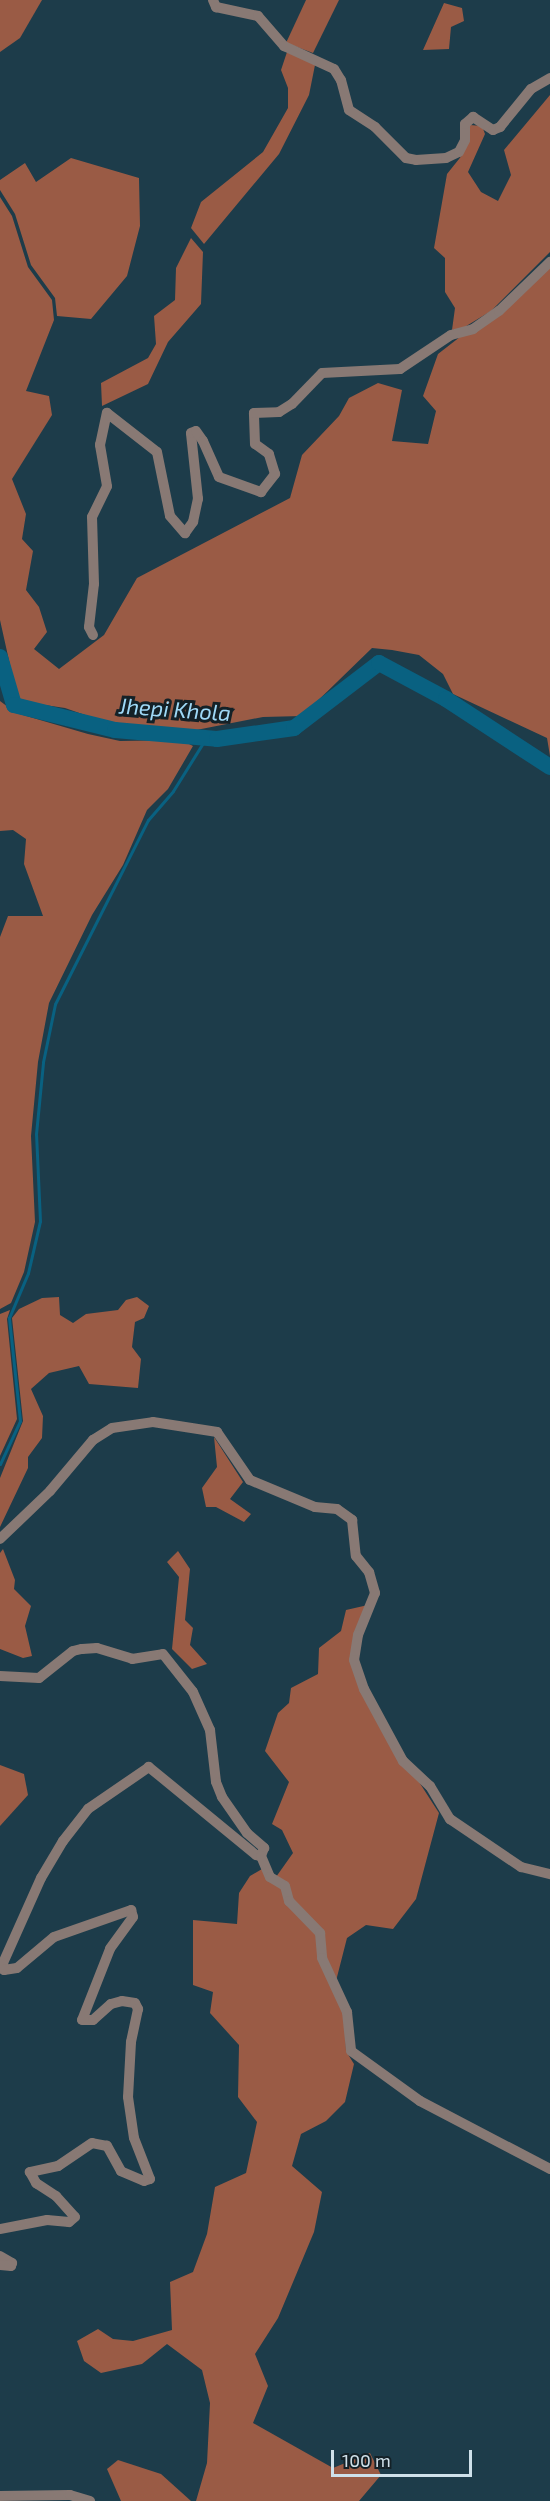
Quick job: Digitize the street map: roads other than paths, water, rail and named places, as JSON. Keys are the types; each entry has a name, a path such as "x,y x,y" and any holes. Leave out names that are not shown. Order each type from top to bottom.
{"street":[{"path":"213,0 216,7 258,16 284,46 334,69 341,80 349,110 375,127 406,158 416,160 446,158 459,152 465,140 465,124 473,117 493,130 500,127 531,89 550,78"},
{"path":"93,635 89,627 93,584 92,517 107,486 100,445 107,413 157,452 170,516 185,533 193,522 198,499 191,433 196,431 203,441 219,477 261,492 275,474 269,454 255,444 254,413 279,412 322,373 400,369 451,335 472,329 499,311 550,262"},
{"path":"0,1539 50,1491 93,1440 112,1428 153,1422 217,1432 250,1480 315,1506 337,1509 352,1520 356,1556 369,1572 375,1593 358,1635 354,1660 364,1689 403,1761 430,1785 450,1819 520,1867 550,1874"},
{"path":"0,1676 39,1678 74,1651 82,1649 97,1648 132,1659 163,1654 193,1692 210,1730 219,1789 247,1833 264,1848 261,1856"},
{"path":"0,2229 47,2220 69,2222 75,2217 56,2196 36,2183 30,2172 58,2166 92,2143 107,2146 121,2171 144,2181 150,2179 151,2172 134,2138 128,2097 131,2042 138,2009 135,2003 122,2001 111,2004 93,2020 82,2020 110,1949 133,1917 131,1910 54,1937 17,1968 4,1970 3,1964 41,1878 63,1841 88,1809 149,1767 193,1806 261,1856 270,1877 285,1886 289,1901 320,1933 322,1959 347,2012 351,2051 420,2101 550,2169"},
{"path":"0,2256 12,2263 11,2266 0,2265"},
{"path":"0,2496 70,2495 90,2501"}],"waterway":[{"name":"Jhepi Khola","path":"0,657 14,705 115,730 217,739 294,728 379,663 446,699 550,767"},
{"path":"0,1464 20,1421 9,1318 28,1273 40,1221 36,1134 43,1062 55,1004 148,820 173,791 206,738"}]}
